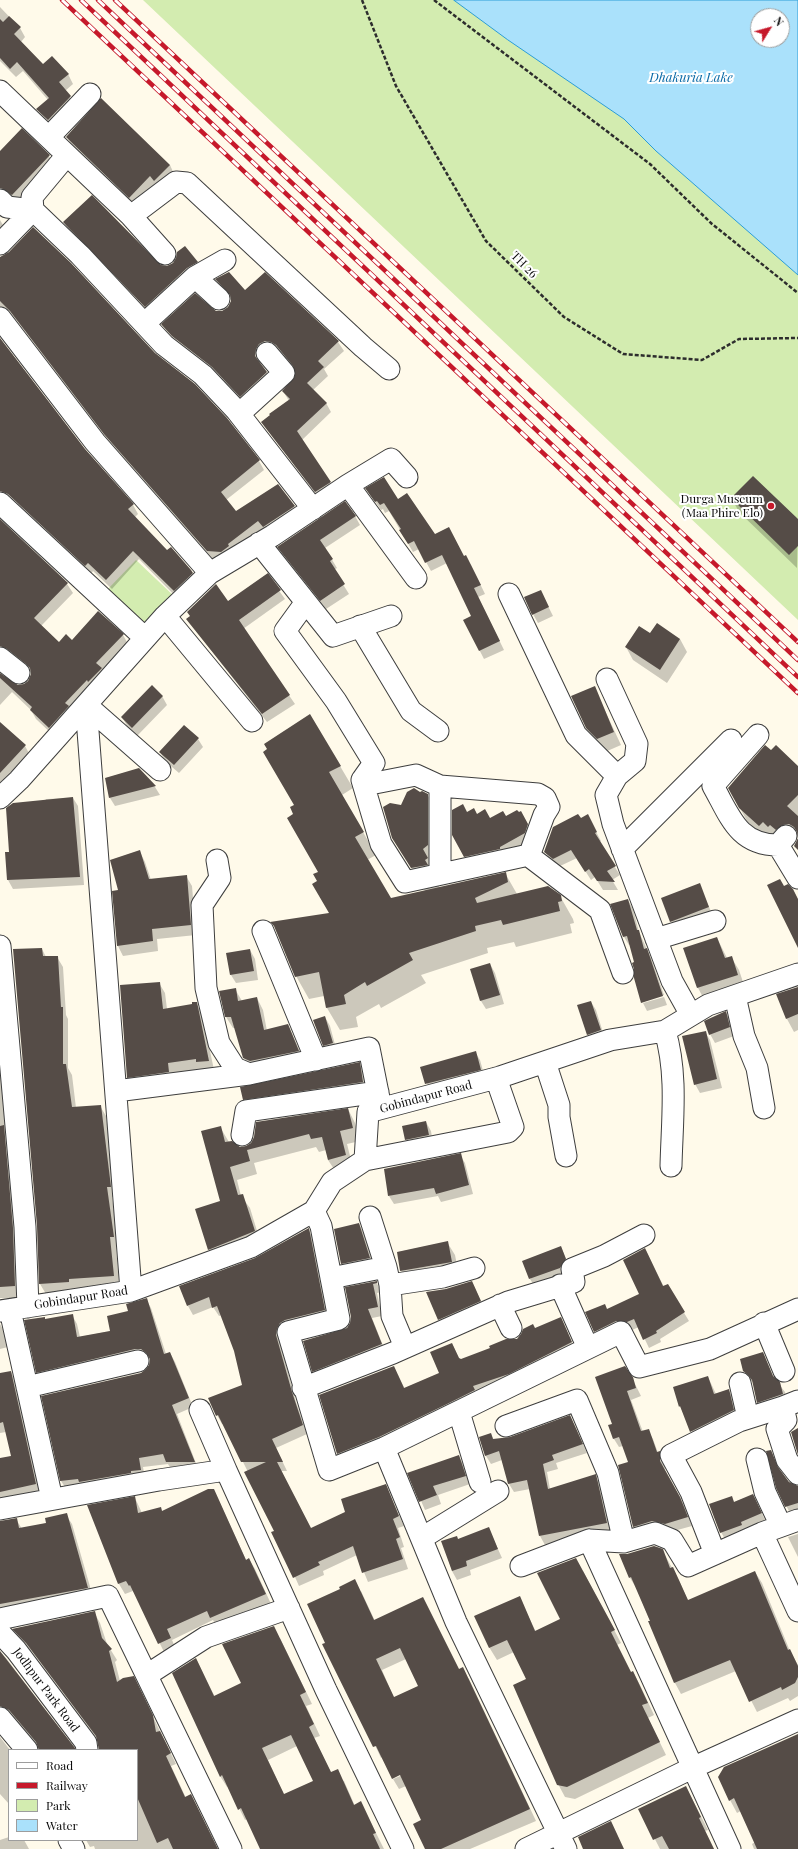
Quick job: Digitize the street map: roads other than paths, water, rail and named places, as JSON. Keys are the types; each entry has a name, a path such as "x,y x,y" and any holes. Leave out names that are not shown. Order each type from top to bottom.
{"street":[{"path":"0,91 130,216 165,254"},
{"path":"49,137 90,94"},
{"path":"0,244 33,210 32,197 67,155"},
{"path":"130,216 176,182 186,183 363,347 389,369"},
{"path":"0,200 7,207 33,210 80,255 164,344 203,376 239,414 313,509"},
{"path":"145,323 195,277 225,260"},
{"path":"195,277 219,299"},
{"path":"0,318 96,442 210,573"},
{"path":"239,414 284,373 267,353"},
{"path":"0,798 19,780 165,616 210,573 391,459 406,477"},
{"path":"348,485 416,578"},
{"path":"0,503 146,638"},
{"path":"259,543 333,636 391,616"},
{"path":"509,594 576,735 617,776"},
{"path":"306,602 284,630 336,701 374,764 362,780"},
{"path":"165,616 252,721"},
{"path":"360,626 411,711 438,731"},
{"path":"0,658 19,673"},
{"path":"607,679 636,744 635,760 617,776 606,795 613,824 672,981 691,1015"},
{"path":"86,705 160,770"},
{"path":"86,705 131,1291"},
{"path":"758,735 713,786 739,831 764,845 782,840 798,878"},
{"path":"622,849 731,740"},
{"path":"362,780 375,783 416,775 440,786 538,794 545,798 549,806 544,815 529,856"},
{"path":"362,780 381,844 405,882 440,873 529,856 600,910 623,973"},
{"path":"440,786 440,873"},
{"path":"217,860 220,878 202,905 206,988 219,1043 235,1068 249,1074"},
{"path":"656,939 715,921"},
{"path":"263,931 316,1060"},
{"path":"0,946 25,1227 12,1309 27,1387 52,1499"},
{"name":"Gobindapur Road","path":"12,1309 131,1291 251,1247 314,1211 332,1182 365,1160 368,1112 379,1100 496,1078 610,1040 665,1031 708,1005 798,974"},
{"path":"735,996 744,1036 757,1068 764,1108"},
{"path":"665,1031 670,1047 674,1085 671,1166"},
{"path":"116,1091 249,1074 369,1048 379,1100 246,1111 242,1135"},
{"path":"545,1062 559,1105 559,1118 566,1156"},
{"path":"365,1160 508,1132 513,1127 496,1078"},
{"path":"314,1211 321,1226 339,1319 288,1332 303,1388 329,1470 384,1448 621,1332 639,1367 710,1349 764,1323 798,1309"},
{"path":"370,1217 388,1276 392,1316 405,1347"},
{"path":"303,1388 405,1347 500,1305 560,1285 574,1282 572,1269 604,1256 644,1236"},
{"path":"331,1278 388,1276 443,1277 474,1268"},
{"path":"560,1285 588,1348"},
{"path":"500,1305 511,1328"},
{"path":"764,1323 784,1371"},
{"path":"27,1387 138,1361"},
{"path":"740,1383 748,1418"},
{"path":"506,1426 577,1400 608,1473 624,1542"},
{"path":"715,1554 691,1492 671,1455 698,1440 748,1418 790,1404"},
{"path":"790,1404 786,1420 777,1429 787,1460 798,1474"},
{"path":"200,1410 326,1690 403,1849"},
{"path":"458,1412 480,1482"},
{"path":"384,1448 456,1622 562,1841"},
{"path":"521,1566 588,1540 624,1542 655,1533 672,1540 688,1566 790,1523 765,1492 757,1459"},
{"path":"0,1510 52,1499 226,1470"},
{"path":"422,1538 498,1491"},
{"path":"762,1534 798,1612"},
{"path":"588,1540 730,1849"},
{"path":"0,1619 108,1596 231,1849"},
{"path":"146,1675 206,1637 289,1608"},
{"name":"Jodhpur Park Road","path":"0,1633 16,1650 86,1743 87,1749"},
{"path":"0,1718 26,1749"},
{"path":"526,1849 562,1841 692,1768 798,1720"}],"water":[{"name":"Dhakuria Lake","path":"454,0 798,0 798,275 656,151 624,119 508,40"}],"railway":[{"path":"62,0 798,693"},
{"path":"81,0 798,677"},
{"path":"98,0 798,660"},
{"path":"115,0 798,642"}],"place":[{"name":"Durga Museum (Maa Phire Elo)","path":"771,506"}]}
